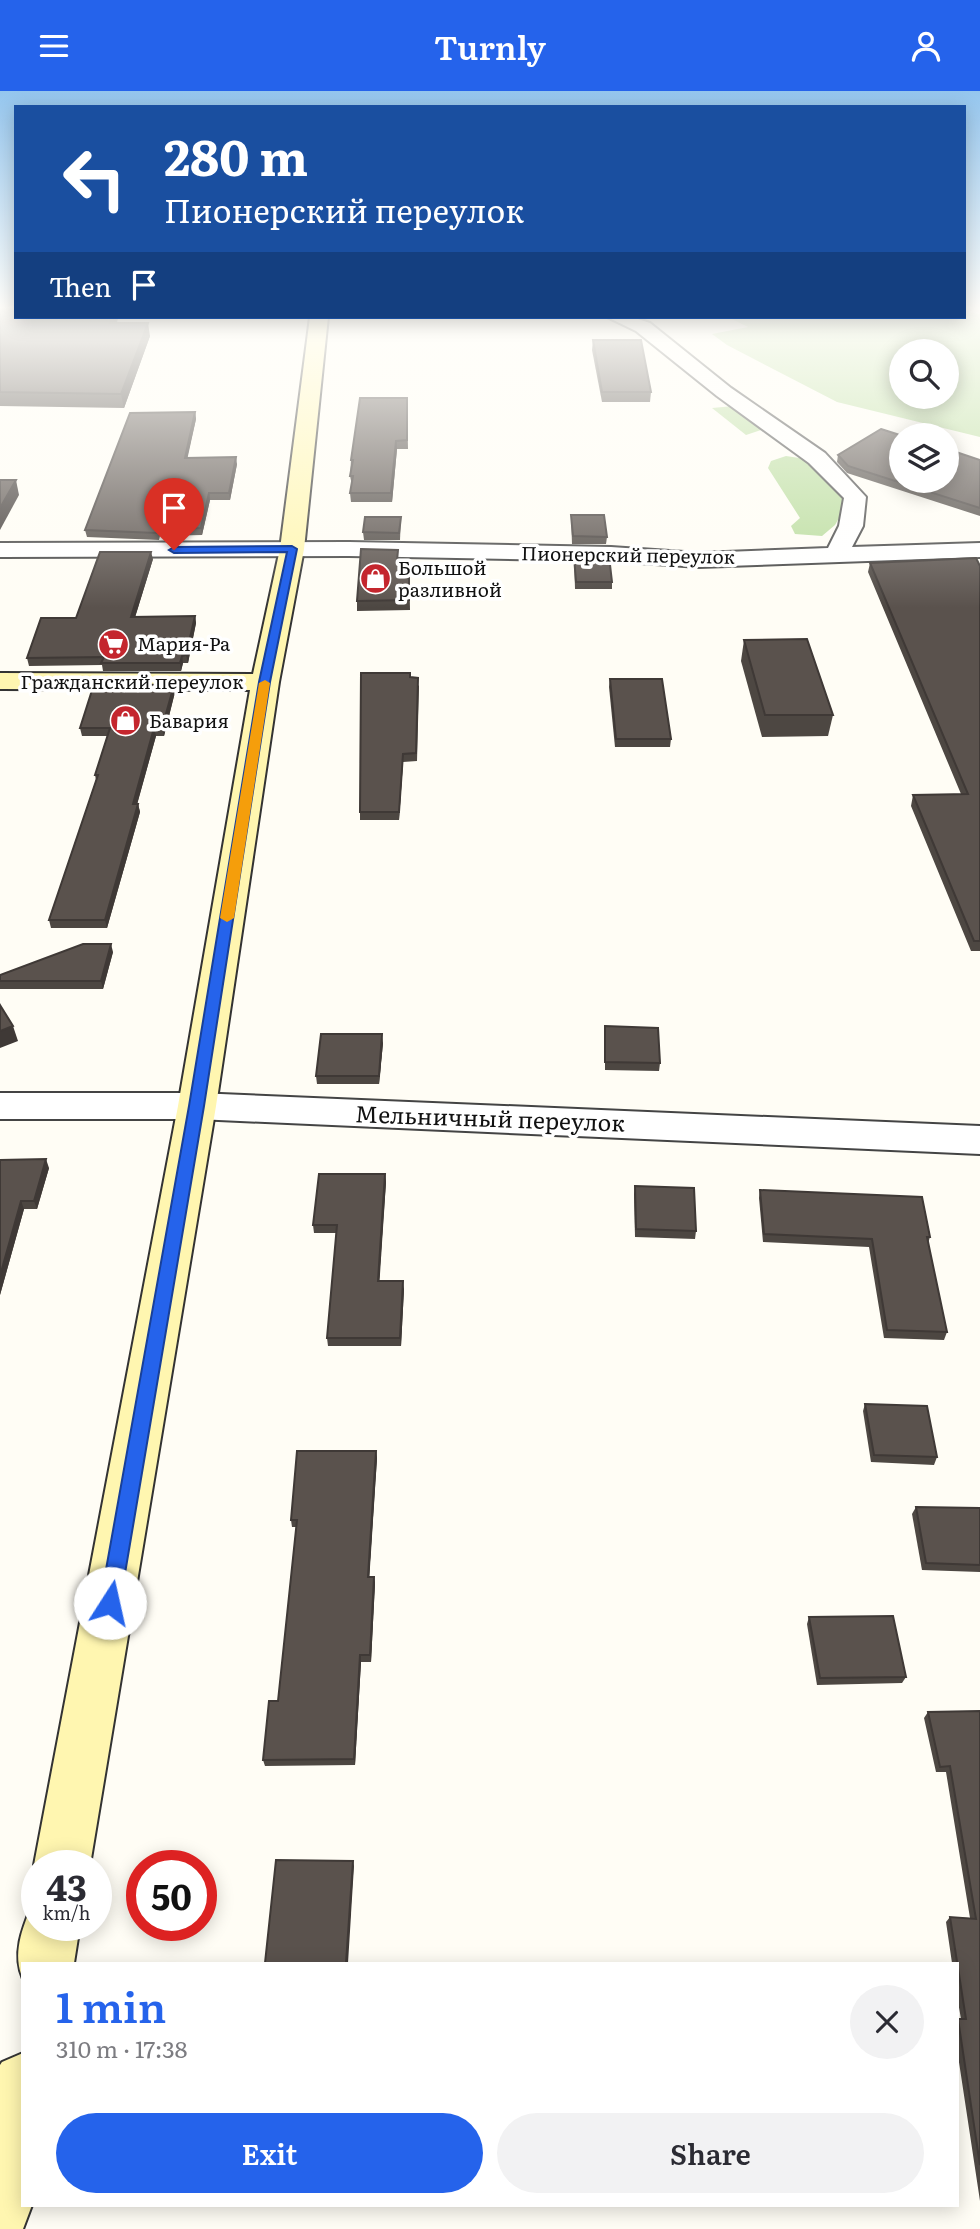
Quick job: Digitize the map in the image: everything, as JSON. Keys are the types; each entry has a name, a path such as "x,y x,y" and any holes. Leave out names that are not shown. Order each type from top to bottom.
{"main road":[{"path":"65,1850 197,1106 265,682 292,549 308,409"},
{"name":"Гражданский переулок","path":"0,681 265,682"},
{"path":"44,1962 48,1941"},
{"path":"0,2208 21,2094"}],"street":[{"path":"748,409 817,458 855,497 851,526 837,554"},
{"name":"Пионерский переулок","path":"0,549 292,549 611,554 699,560 980,550"},
{"name":"Мельничный переулок","path":"0,1106 197,1106 980,1140"}],"green space":[{"path":"713,409 737,409 761,430 746,435"},
{"path":"865,409 959,409 980,409 980,437 959,432 959,423 923,423"},
{"path":"786,456 806,459 809,465 836,486 846,506 835,525 822,536 795,534 791,526 800,518 768,468 771,461"}],"building":[{"path":"358,409 407,409 407,440 396,441 391,493 350,493 353,476 350,476"},
{"path":"195,412 185,458 236,457 229,493 209,493 201,528 159,529 157,533 85,530 130,413"},
{"path":"881,429 889,432 889,479 848,466 838,455"},
{"path":"959,453 980,460 980,508 933,493 959,493"},
{"path":"0,480 16,480 0,508"},
{"path":"571,515 604,515 607,537 573,536"},
{"path":"365,517 401,517 399,533 363,532"},
{"path":"361,549 398,550 397,561 409,561 409,600 357,601"},
{"path":"100,552 151,552 131,617 195,616 186,655 182,656 180,663 101,663 104,657 27,658 41,618 76,618"},
{"path":"574,556 609,556 612,582 576,582"},
{"path":"976,558 980,566 980,941 974,941 913,795 968,794 870,563"},
{"path":"807,639 833,715 765,715 744,640"},
{"path":"361,673 410,673 410,677 418,678 416,753 403,754 399,812 360,812"},
{"path":"610,679 662,679 671,739 616,739"},
{"path":"94,684 174,685 162,728 154,728 133,804 138,804 105,920 49,920 98,775 95,775 110,728 80,728"},
{"path":"83,944 111,944 101,981 0,981 0,975"},
{"path":"0,1005 13,1026 0,1031"},
{"path":"605,1026 658,1028 660,1063 605,1062"},
{"path":"321,1034 382,1034 379,1076 316,1076"},
{"path":"46,1159 34,1201 21,1201 0,1276 0,1160"},
{"path":"319,1174 385,1174 378,1281 403,1281 400,1338 327,1338 337,1225 313,1225"},
{"path":"635,1186 694,1188 696,1231 636,1229"},
{"path":"760,1190 922,1197 930,1237 927,1237 947,1332 887,1330 872,1239 764,1234"},
{"path":"865,1404 927,1406 937,1457 874,1455"},
{"path":"297,1451 376,1451 368,1577 374,1577 370,1655 360,1655 354,1759 263,1760 269,1701 278,1701 297,1520 291,1520"},
{"path":"916,1507 980,1508 980,1565 926,1563"},
{"path":"893,1616 906,1677 820,1678 809,1617"},
{"path":"980,1711 980,2165 959,2026 959,2019 966,2019 950,1917 976,1919 950,1766 940,1767 928,1712"},
{"path":"276,1860 353,1861 346,1962 265,1962"}],"slow traffic":[{"path":"227,918 265,683"}],"place":[{"name":"Большой разливной","path":"375,579"},
{"name":"Мария-Ра","path":"114,644"},
{"name":"Бавария","path":"126,721"}],"route":[{"path":"110,1603 197,1106 265,682 292,549 174,550"}]}
